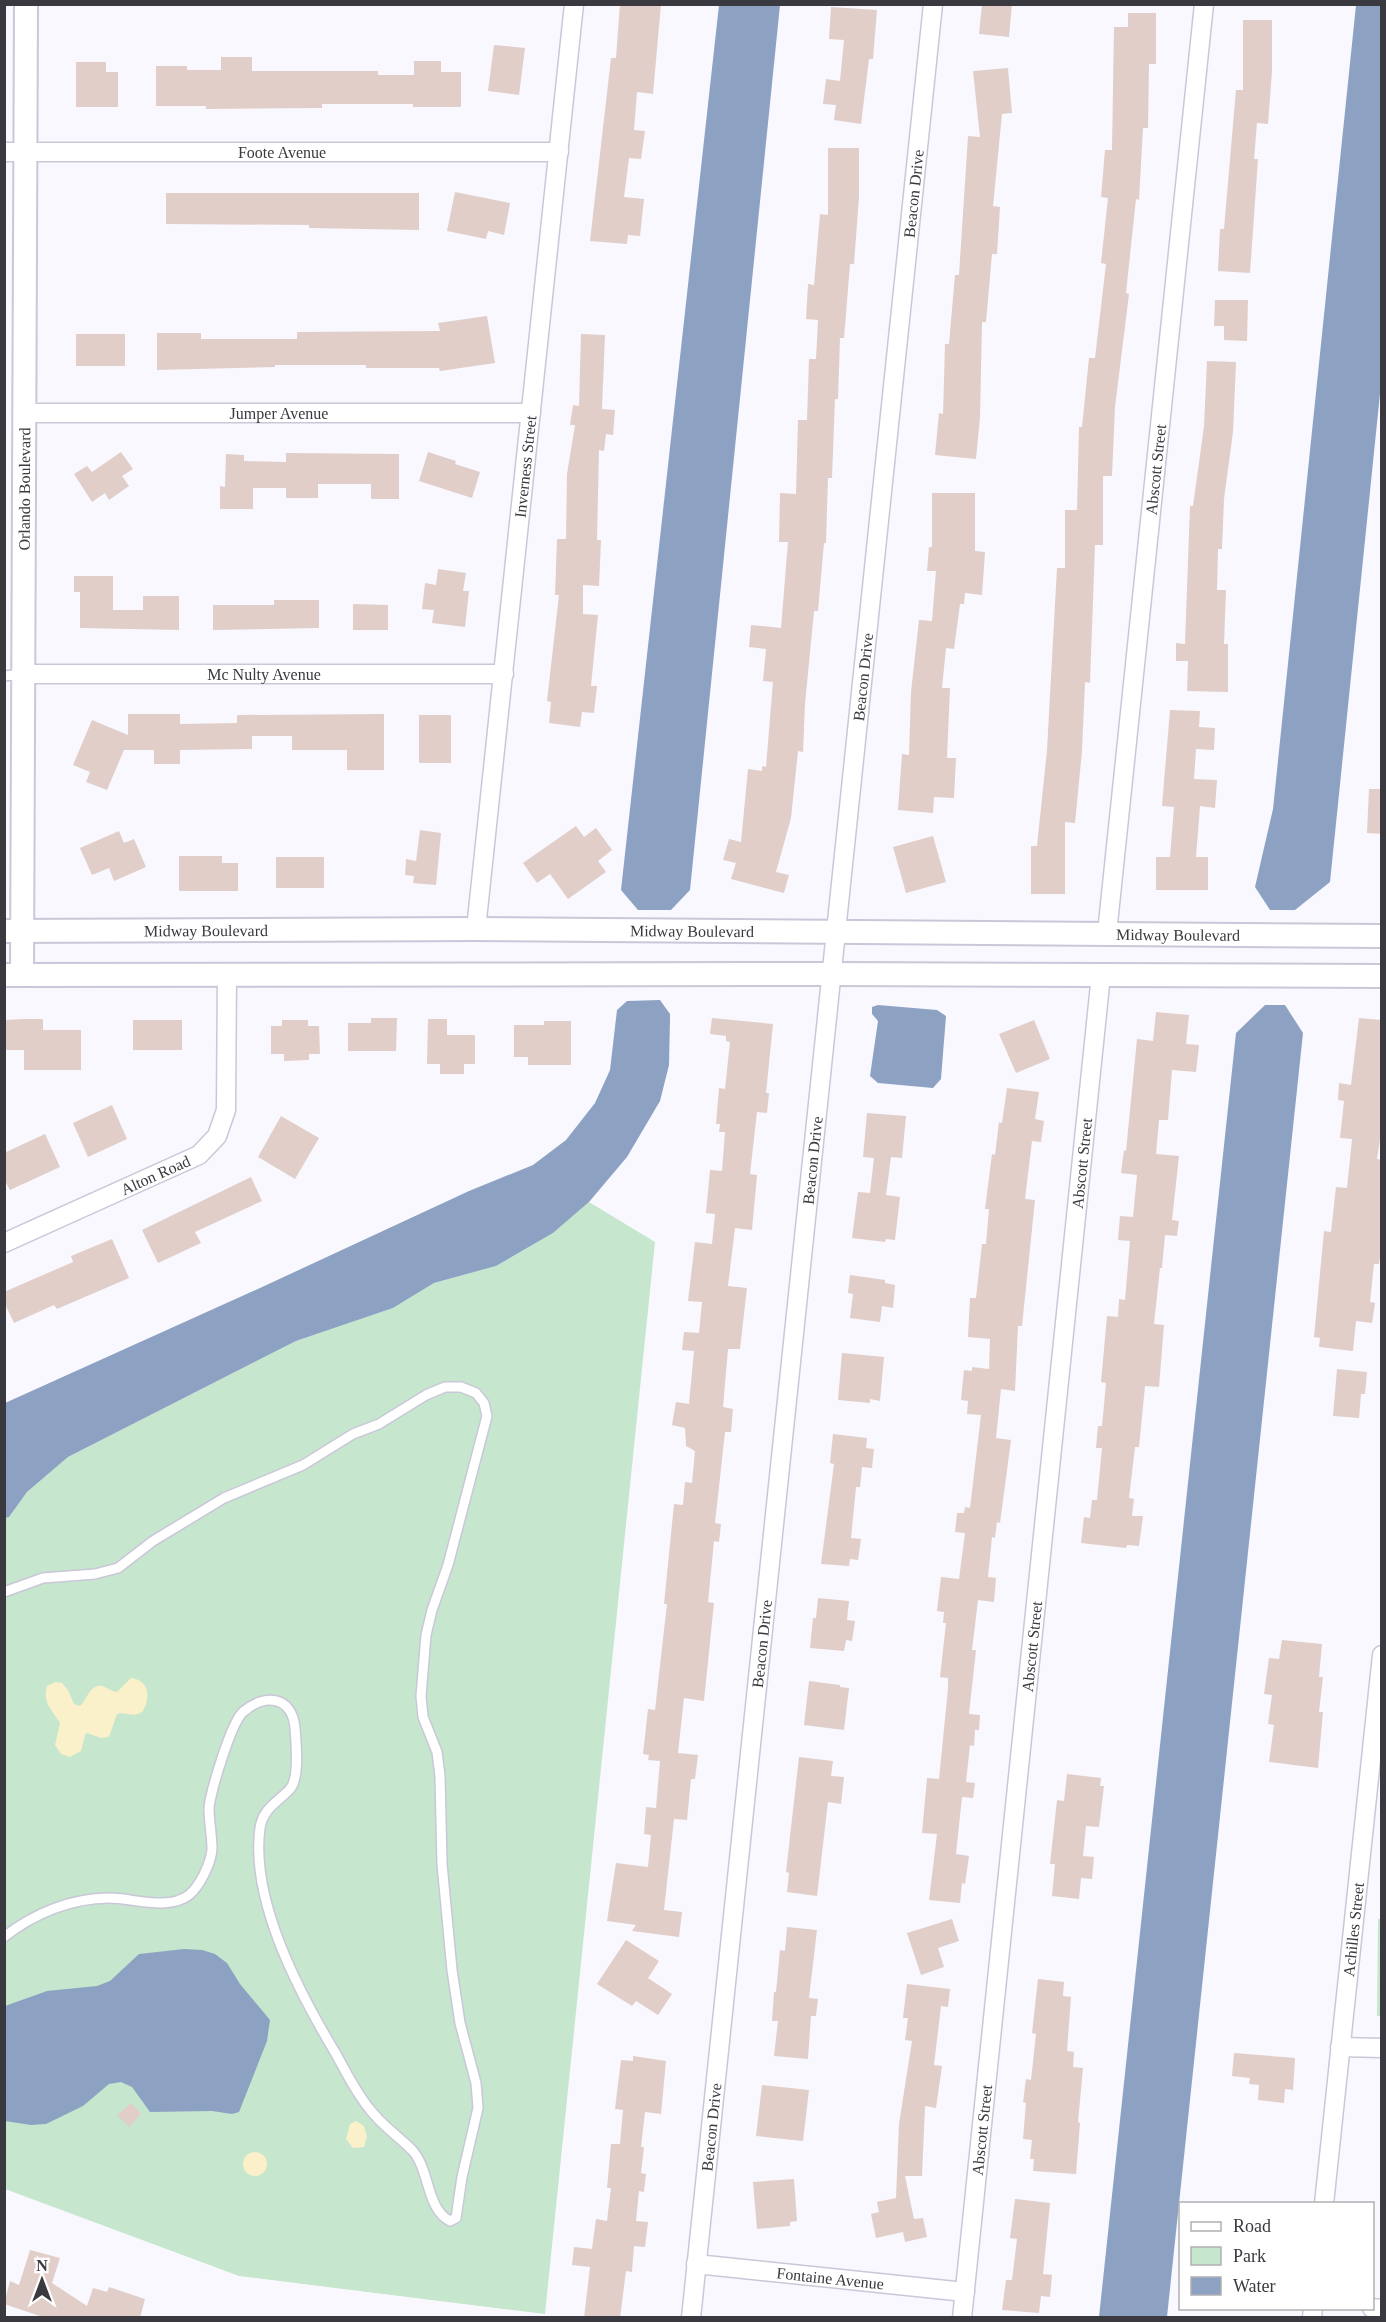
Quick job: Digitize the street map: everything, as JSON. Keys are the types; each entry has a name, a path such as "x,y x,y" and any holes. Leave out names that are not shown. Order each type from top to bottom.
{"street":[{"name":"Orlando Boulevard","path":"13,975 14,675 25,413 15,152 26,4"},
{"name":"Inverness Street","path":"476,929 574,4"},
{"name":"Beacon Drive","path":"691,2318 933,4"},
{"name":"Abscott Street","path":"1107,933 1204,4"},
{"name":"Foote Avenue","path":"15,152 559,152"},
{"name":"Jumper Avenue","path":"25,413 531,413"},
{"name":"Mc Nulty Avenue","path":"14,675 504,674"},
{"name":"Midway Boulevard","path":"14,931 476,929 1382,936"},
{"path":"13,975 227,973 1382,976"},
{"name":"Alton Road","path":"4,1243 199,1155 217,1136 226,1110 227,973"},
{"name":"Abscott Street","path":"962,2318 1101,975"},
{"name":"Achilles Street","path":"1324,2202 1340,2047 1375,1786 1382,1655"},
{"path":"1340,2047 1382,2048"},
{"name":"Fontaine Avenue","path":"696,2264 965,2292"}],"lane":[{"path":"4,1592 43,1578 95,1574 118,1568 153,1541 224,1498 303,1465 353,1434 379,1424 426,1395 446,1387 461,1387 476,1393 484,1403 487,1416 448,1565 426,1635 421,1696 423,1717 437,1752 440,1776 442,1864 452,1970 460,2023 476,2083 478,2108 462,2177 456,2218 450,2221 442,2217 432,2196 422,2164 414,2152 382,2125 366,2105 296,1982 272,1920 265,1899 260,1855 260,1827 266,1811 292,1787 297,1766 295,1725 290,1708 282,1702 269,1701 254,1704 241,1714 231,1730 209,1807 212,1852 203,1875 192,1893 181,1900 165,1903 106,1898 83,1901 42,1912 23,1922 4,1937"}],"green space":[{"path":"589,1202 655,1242 545,2314 239,2276 5,2189 4,1518 9,1517 27,1492 68,1457 296,1341 393,1308 434,1283 496,1266 553,1233"},
{"path":"1378,1919 1382,1919 1381,2016 1377,2016"}],"sand":[{"path":"131,1678 142,1682 147,1690 146,1706 143,1711 133,1715 117,1714 109,1737 101,1738 87,1733 81,1751 70,1757 61,1754 55,1745 60,1723 47,1701 47,1686 55,1682 62,1683 74,1704 80,1706 94,1687 102,1686 117,1692"},
{"path":"356,2121 364,2126 367,2137 364,2147 353,2148 346,2139 350,2124"},
{"path":"255,2152 263,2156 267,2164 263,2172 255,2176 247,2172 243,2164 247,2156"}],"water":[{"path":"719,5 780,5 690,890 671,910 638,910 621,890"},
{"path":"1356,5 1381,5 1381,384 1330,882 1295,910 1270,910 1255,887 1273,809"},
{"path":"660,1000 670,1014 670,1019 669,1065 660,1101 627,1157 589,1202 553,1233 496,1266 434,1283 393,1308 296,1341 68,1457 27,1492 9,1517 5,1518 5,1403 469,1191 533,1165 566,1140 595,1103 610,1070 617,1010 627,1001"},
{"path":"878,1005 937,1010 946,1016 941,1079 933,1088 878,1083 870,1076 878,1021 872,1014 872,1007"},
{"path":"1265,1005 1285,1005 1303,1033 1167,2317 1099,2317 1236,1033"},
{"path":"184,1949 202,1950 215,1954 227,1963 240,1984 270,2020 267,2041 239,2112 232,2114 212,2111 150,2112 132,2087 121,2082 109,2084 83,2106 46,2124 31,2125 5,2121 5,2006 47,1991 97,1986 110,1981 139,1954"}],"building":[{"path":"620,4 661,4 653,94 637,92 634,130 645,131 641,159 629,158 624,197 644,199 640,236 628,235 627,244 590,241 611,58 616,58"},
{"path":"982,4 1012,4 1009,37 979,34"},
{"path":"831,7 877,10 873,59 869,59 861,124 834,120 836,105 823,104 826,79 840,81 844,40 829,39"},
{"path":"1128,13 1156,13 1156,64 1149,64 1148,128 1143,128 1139,200 1136,199 1126,293 1129,294 1115,407 1112,476 1103,476 1103,545 1095,545 1090,683 1085,682 1082,751 1075,823 1065,822 1065,894 1031,894 1031,846 1037,846 1047,750 1057,568 1065,568 1065,510 1077,510 1079,427 1082,427 1089,358 1095,358 1106,264 1101,263 1108,198 1101,197 1105,150 1112,150 1114,27 1128,27"},
{"path":"1243,20 1272,20 1272,71 1268,124 1257,123 1254,159 1258,159 1250,273 1218,271 1220,229 1224,229 1236,90 1243,90"},
{"path":"494,45 525,48 519,95 488,91"},
{"path":"221,57 252,57 252,71 378,71 378,75 414,75 414,61 441,61 441,72 461,72 461,107 413,107 413,104 322,104 322,108 206,109 206,106 156,106 156,66 187,66 187,70 221,70"},
{"path":"76,62 106,62 106,72 118,72 118,107 76,107"},
{"path":"1008,68 1012,113 1002,114 993,206 1000,207 997,254 992,254 986,322 982,322 980,417 976,459 935,455 939,413 943,414 945,344 949,344 955,275 959,275 968,136 980,137 973,71"},
{"path":"828,148 859,148 859,197 854,264 850,264 844,338 840,338 832,478 828,478 826,543 824,543 818,611 814,611 803,752 798,751 791,818 776,872 789,875 784,893 731,879 736,863 723,860 729,839 741,842 748,769 762,771 762,766 766,767 773,682 763,681 766,649 749,647 751,625 781,628 788,542 779,542 780,493 796,494 798,420 807,420 809,359 816,359 818,320 806,319 808,284 814,285 820,214 828,215"},
{"path":"455,192 510,203 504,235 488,231 486,239 447,231"},
{"path":"166,193 419,193 419,230 309,228 309,225 166,224"},
{"path":"1215,300 1248,300 1247,341 1224,340 1224,326 1214,326"},
{"path":"487,316 495,363 440,371 439,368 366,368 366,365 275,365 275,367 157,370 157,333 201,333 201,339 297,339 297,332 440,331 438,323"},
{"path":"76,334 125,334 125,366 76,366"},
{"path":"581,334 605,335 602,409 615,410 613,435 606,434 604,451 599,450 597,540 601,540 599,586 583,585 583,614 598,615 591,686 597,686 594,713 582,712 580,727 549,723 551,702 547,701 559,595 555,595 557,539 566,539 567,474 575,425 570,425 573,405 579,406"},
{"path":"1207,361 1236,362 1233,432 1224,499 1222,549 1218,549 1217,590 1226,590 1224,644 1228,644 1228,692 1187,691 1188,661 1176,661 1176,643 1185,644 1190,506 1193,506 1204,426"},
{"path":"121,452 133,469 122,476 129,486 109,500 105,493 92,502 74,474 87,466 92,472"},
{"path":"428,452 480,472 472,498 419,481"},
{"path":"286,453 399,454 399,499 371,499 371,484 318,484 318,498 286,498 286,488 253,488 253,509 220,509 220,486 225,487 226,454 244,455 244,461 286,462"},
{"path":"932,493 975,493 975,551 985,552 982,595 965,593 964,604 960,604 954,649 946,648 942,688 950,688 947,758 956,758 954,798 934,797 933,813 898,810 902,754 909,755 911,692 919,620 932,621 936,571 927,571 929,547 932,547"},
{"path":"438,569 466,573 463,591 469,591 465,627 432,623 434,610 422,609 425,583 436,585"},
{"path":"74,576 113,576 113,610 143,610 143,596 179,596 179,630 80,628 80,592 74,592"},
{"path":"274,600 319,600 319,628 213,630 213,605 274,605"},
{"path":"353,604 388,605 388,630 353,630"},
{"path":"1170,710 1200,711 1199,727 1215,728 1214,750 1196,749 1194,779 1217,780 1215,808 1200,806 1196,857 1208,857 1208,890 1156,890 1156,857 1170,857 1174,807 1162,806"},
{"path":"128,714 180,714 180,724 237,723 237,715 384,714 384,770 347,770 347,750 292,750 292,736 252,736 252,749 180,750 180,764 154,764 154,750 124,750 107,790 86,782 90,772 73,765 92,720 128,735"},
{"path":"419,715 451,715 451,763 419,763"},
{"path":"1369,789 1382,789 1382,834 1367,833"},
{"path":"576,826 584,837 596,828 612,850 598,861 606,872 568,899 550,874 537,883 523,863"},
{"path":"420,830 441,833 436,885 413,883 414,876 405,875 406,859 416,861"},
{"path":"119,831 124,843 134,839 146,867 114,881 109,868 92,875 80,848"},
{"path":"933,836 946,882 906,893 893,847"},
{"path":"179,856 222,856 222,863 238,863 238,891 179,891"},
{"path":"276,857 324,857 324,888 276,888"},
{"path":"1156,1012 1189,1015 1186,1044 1199,1045 1196,1072 1172,1070 1168,1120 1159,1120 1156,1154 1179,1156 1172,1220 1179,1221 1177,1236 1165,1235 1162,1268 1160,1268 1154,1324 1164,1325 1159,1387 1145,1386 1139,1447 1135,1447 1129,1498 1134,1499 1132,1516 1143,1516 1139,1546 1127,1545 1126,1548 1081,1543 1084,1517 1090,1518 1092,1500 1097,1500 1102,1448 1096,1448 1098,1426 1102,1426 1106,1383 1101,1382 1107,1316 1118,1317 1119,1299 1125,1300 1130,1241 1118,1240 1120,1216 1133,1217 1137,1175 1121,1173 1124,1150 1126,1151 1137,1039 1153,1041"},
{"path":"371,1018 397,1018 396,1051 348,1051 348,1023 371,1023"},
{"path":"712,1018 773,1024 766,1093 769,1093 767,1113 757,1112 750,1174 757,1175 752,1230 735,1228 728,1286 747,1288 740,1349 728,1349 723,1407 733,1409 731,1432 725,1432 715,1523 721,1524 719,1542 714,1541 708,1602 714,1603 704,1701 684,1698 678,1753 698,1755 695,1779 691,1779 687,1820 674,1819 664,1910 682,1912 679,1937 632,1931 636,1925 607,1921 616,1863 648,1867 651,1835 644,1834 646,1807 656,1808 660,1761 648,1760 649,1755 643,1754 648,1709 655,1710 667,1604 664,1604 674,1504 683,1505 685,1482 692,1483 695,1451 686,1446 685,1428 672,1425 676,1402 689,1404 694,1351 682,1350 684,1332 699,1333 702,1302 688,1301 695,1242 712,1244 715,1214 706,1213 710,1170 722,1171 725,1132 719,1132 720,1124 716,1124 719,1088 725,1089 730,1042 726,1041 726,1036 710,1034"},
{"path":"1359,1018 1382,1020 1382,1126 1377,1159 1382,1160 1382,1242 1379,1264 1374,1264 1370,1302 1375,1303 1372,1323 1356,1321 1353,1351 1319,1347 1320,1338 1314,1337 1324,1231 1331,1232 1336,1187 1347,1188 1352,1139 1340,1138 1344,1101 1338,1100 1339,1083 1351,1085"},
{"path":"43,1019 43,1030 81,1030 81,1070 24,1070 24,1050 4,1050 4,1020"},
{"path":"428,1019 447,1019 447,1035 475,1035 475,1064 464,1064 464,1074 440,1074 440,1064 427,1064"},
{"path":"133,1020 182,1020 182,1050 133,1050"},
{"path":"282,1020 308,1020 308,1026 319,1026 320,1054 309,1054 309,1060 284,1061 284,1054 271,1054 271,1026 282,1026"},
{"path":"1034,1020 1050,1059 1016,1073 999,1034"},
{"path":"544,1021 571,1021 571,1065 528,1065 528,1057 514,1057 514,1025 544,1025"},
{"path":"1007,1088 1039,1092 1035,1119 1044,1121 1041,1142 1032,1141 1025,1199 1035,1200 1022,1326 1018,1326 1015,1391 1001,1389 996,1438 1011,1440 1000,1523 997,1522 995,1538 992,1537 988,1577 996,1578 994,1602 978,1600 972,1650 976,1650 969,1714 980,1715 979,1730 975,1730 974,1746 970,1745 966,1782 975,1783 973,1798 962,1797 956,1854 969,1856 960,1903 929,1900 937,1834 922,1833 927,1778 939,1779 948,1689 948,1678 940,1677 946,1623 943,1623 944,1612 937,1611 941,1577 959,1579 965,1533 955,1532 957,1513 964,1513 965,1507 970,1508 981,1415 967,1414 968,1401 961,1400 964,1370 972,1371 972,1367 989,1369 990,1339 968,1337 970,1298 976,1298 982,1244 986,1244 989,1209 985,1209 992,1154 995,1155 999,1122 1002,1123"},
{"path":"112,1105 127,1139 88,1157 73,1123"},
{"path":"867,1113 906,1116 902,1158 891,1157 886,1195 900,1197 895,1240 886,1239 885,1242 852,1238 858,1192 870,1193 874,1158 863,1157"},
{"path":"281,1116 319,1138 295,1179 258,1157"},
{"path":"45,1134 60,1167 10,1190 4,1179 4,1153"},
{"path":"251,1177 262,1201 195,1232 201,1243 158,1263 142,1230"},
{"path":"112,1239 129,1278 57,1309 54,1305 14,1323 4,1302 4,1292 73,1262 71,1256"},
{"path":"850,1275 885,1280 885,1283 895,1285 893,1308 882,1306 880,1322 850,1318 853,1294 848,1293"},
{"path":"842,1353 884,1357 880,1401 870,1399 870,1403 838,1400"},
{"path":"1337,1369 1367,1372 1365,1394 1361,1394 1359,1418 1333,1416"},
{"path":"833,1434 867,1438 866,1448 874,1449 872,1468 862,1467 860,1487 856,1487 851,1538 861,1539 858,1560 850,1559 849,1566 821,1564 834,1464 830,1463"},
{"path":"818,1598 849,1601 847,1620 855,1621 852,1641 846,1640 844,1651 810,1648"},
{"path":"1282,1640 1322,1644 1319,1677 1323,1677 1319,1712 1323,1712 1318,1768 1269,1762 1274,1725 1268,1724 1272,1695 1264,1694 1269,1658 1279,1659"},
{"path":"809,1681 849,1688 844,1730 804,1725"},
{"path":"799,1757 833,1761 831,1776 844,1777 841,1804 828,1802 817,1896 787,1892 789,1873 786,1872"},
{"path":"1067,1774 1101,1778 1100,1786 1104,1786 1099,1827 1086,1826 1083,1856 1094,1857 1092,1879 1081,1878 1079,1899 1052,1896 1055,1864 1050,1864 1057,1800 1064,1801"},
{"path":"952,1919 959,1941 938,1948 944,1967 921,1975 907,1933"},
{"path":"787,1927 817,1930 809,1998 818,1999 816,2016 811,2016 808,2059 774,2056 778,2021 772,2021 774,1992 776,1992 780,1950 785,1951"},
{"path":"626,1940 659,1961 648,1978 672,1994 658,2015 636,2001 632,2006 597,1984"},
{"path":"1038,1979 1064,1982 1063,1996 1071,1997 1067,2051 1074,2052 1073,2067 1083,2068 1076,2174 1033,2171 1034,2159 1030,2159 1032,2140 1023,2139 1026,2103 1023,2102 1026,2079 1031,2080 1036,2034 1032,2033"},
{"path":"907,1984 950,1989 948,2007 941,2006 934,2065 942,2066 936,2108 925,2106 922,2176 905,2176 914,2219 923,2218 927,2237 905,2242 903,2232 876,2238 871,2214 879,2212 877,2202 896,2198 899,2124 912,2041 905,2040 908,2018 903,2018"},
{"path":"1234,2053 1295,2058 1293,2090 1285,2089 1284,2103 1258,2100 1259,2085 1249,2084 1250,2078 1232,2076"},
{"path":"633,2056 666,2061 661,2114 645,2112 641,2147 644,2147 641,2173 646,2174 644,2192 639,2191 636,2221 648,2222 645,2247 634,2246 632,2272 626,2271 620,2318 584,2318 590,2267 572,2265 574,2247 592,2249 596,2219 607,2221 611,2188 607,2188 611,2144 620,2144 623,2110 615,2109 621,2060 633,2061"},
{"path":"762,2085 809,2090 803,2141 756,2136"},
{"path":"131,2103 141,2114 129,2127 117,2115"},
{"path":"794,2179 797,2221 790,2222 790,2226 757,2229 753,2182"},
{"path":"1015,2199 1050,2203 1043,2274 1052,2275 1050,2297 1041,2296 1039,2313 1002,2310 1006,2280 1012,2280 1017,2239 1010,2238"},
{"path":"30,2250 60,2258 52,2283 87,2306 93,2288 107,2292 109,2287 145,2299 140,2318 46,2318 4,2304 10,2281 19,2285"}]}
